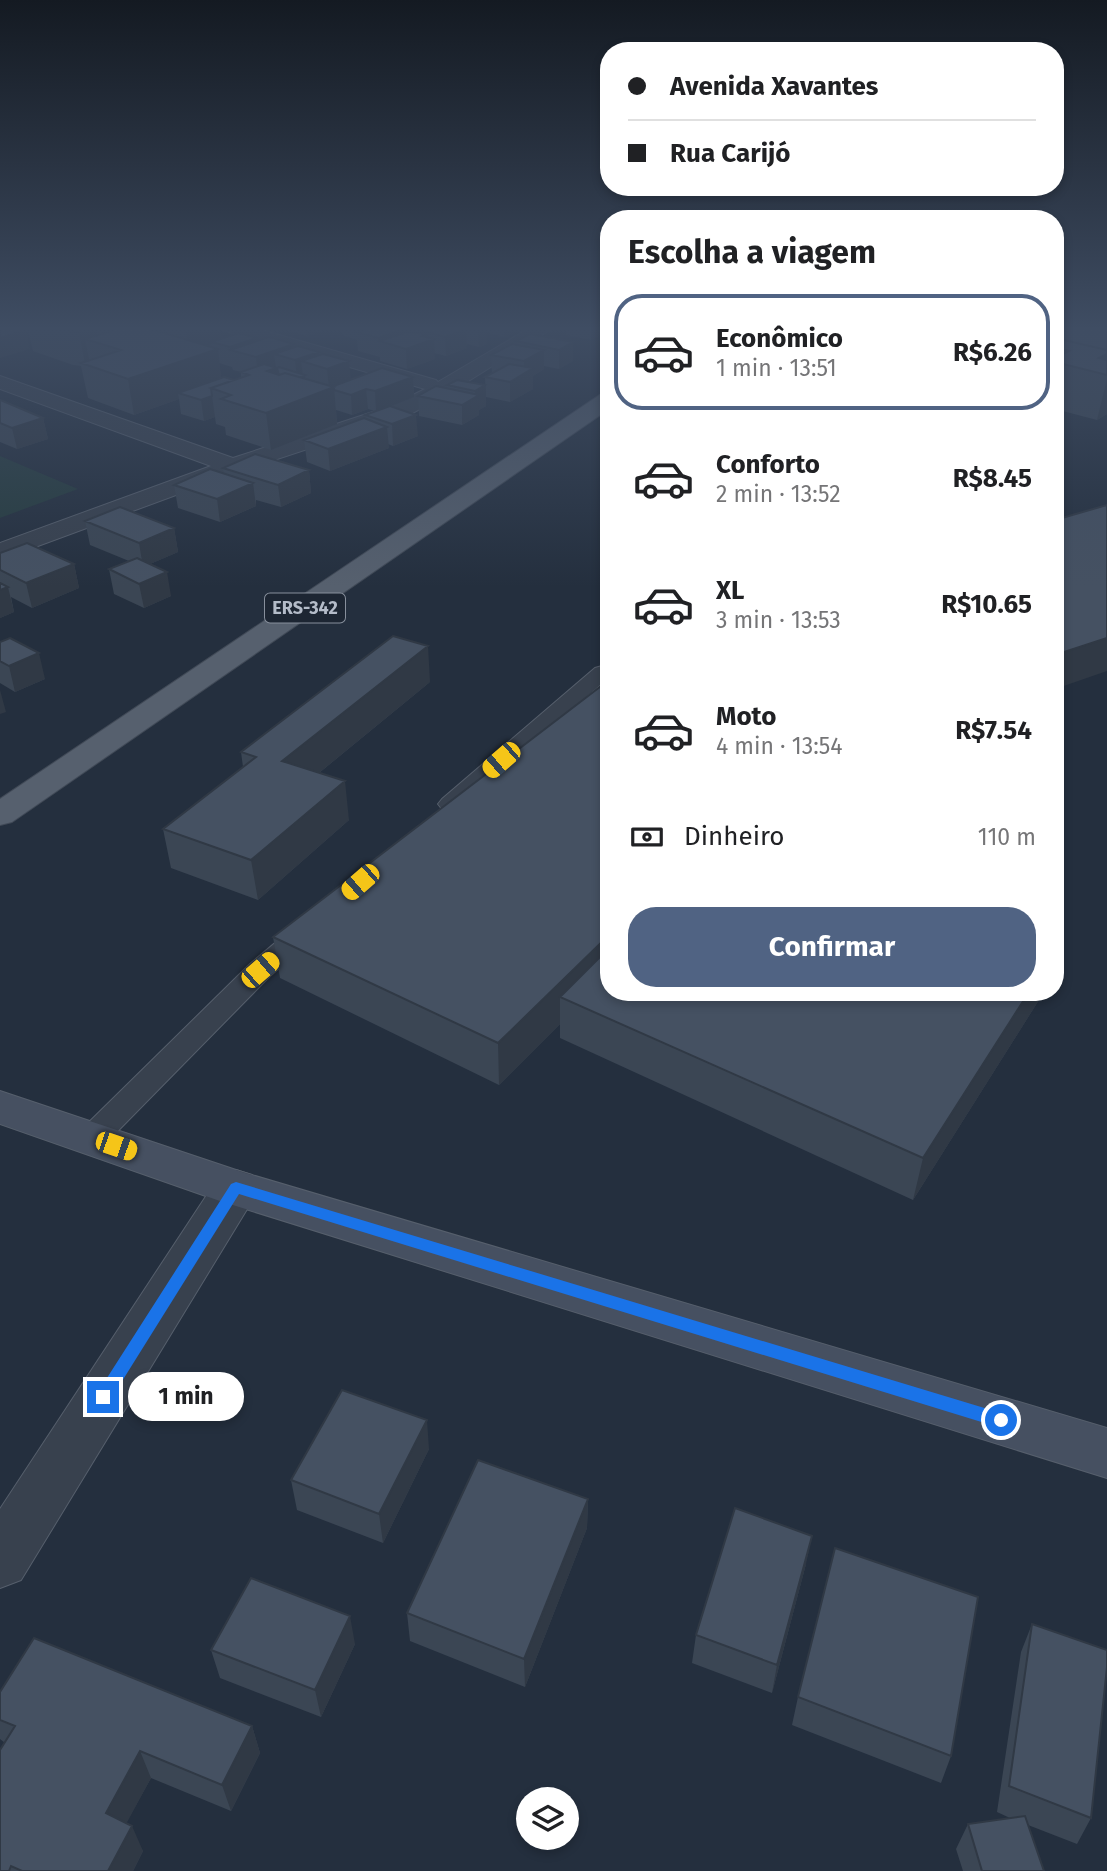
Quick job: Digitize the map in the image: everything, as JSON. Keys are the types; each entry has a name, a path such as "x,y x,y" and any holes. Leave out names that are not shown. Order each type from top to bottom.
{"main road":[{"name":"ERS-342","path":"0,815 588,413"}],"street":[{"path":"87,413 233,466"},
{"path":"0,552 233,466 392,413"},
{"path":"0,1107 236,1188 1107,1453"},
{"path":"0,1560 236,1188"}],"lane":[{"path":"436,816 600,674"},
{"path":"92,1138 260,970 322,915"}],"green space":[{"path":"0,456 78,489 0,518"}],"building":[{"path":"0,413 32,413 43,418 12,428 0,423"},
{"path":"411,413 416,415 392,424 365,415"},
{"path":"364,418 387,427 328,449 304,440"},
{"path":"255,454 309,470 278,485 223,468"},
{"path":"210,469 253,483 217,499 174,485"},
{"path":"1107,505 1107,638 1064,652 1064,517"},
{"path":"120,507 174,528 139,543 85,521"},
{"path":"27,543 74,564 26,583 0,570 0,553"},
{"path":"137,558 167,572 139,584 109,569"},
{"path":"393,636 428,646 282,761 345,781 251,860 163,829 256,757 241,752"},
{"path":"10,638 39,653 9,666 0,661 0,642"},
{"path":"600,687 600,944 498,1043 273,937"},
{"path":"600,957 600,1001 1023,1001 923,1158 560,997"},
{"path":"342,1390 427,1420 379,1514 291,1480"},
{"path":"478,1460 588,1499 524,1659 407,1613"},
{"path":"735,1508 812,1536 777,1665 696,1635"},
{"path":"835,1548 978,1597 951,1756 798,1697"},
{"path":"251,1578 350,1616 315,1690 211,1650"},
{"path":"1032,1624 1107,1650 1091,1818 1009,1786"},
{"path":"34,1638 252,1726 222,1785 140,1751 106,1813 132,1826 108,1871 22,1871 11,1866 9,1871 0,1871 0,1750 15,1726 0,1720 0,1692"},
{"path":"1025,1816 1044,1871 982,1871 968,1824"}],"route":[{"path":"103,1397 236,1188 1001,1420"}]}
